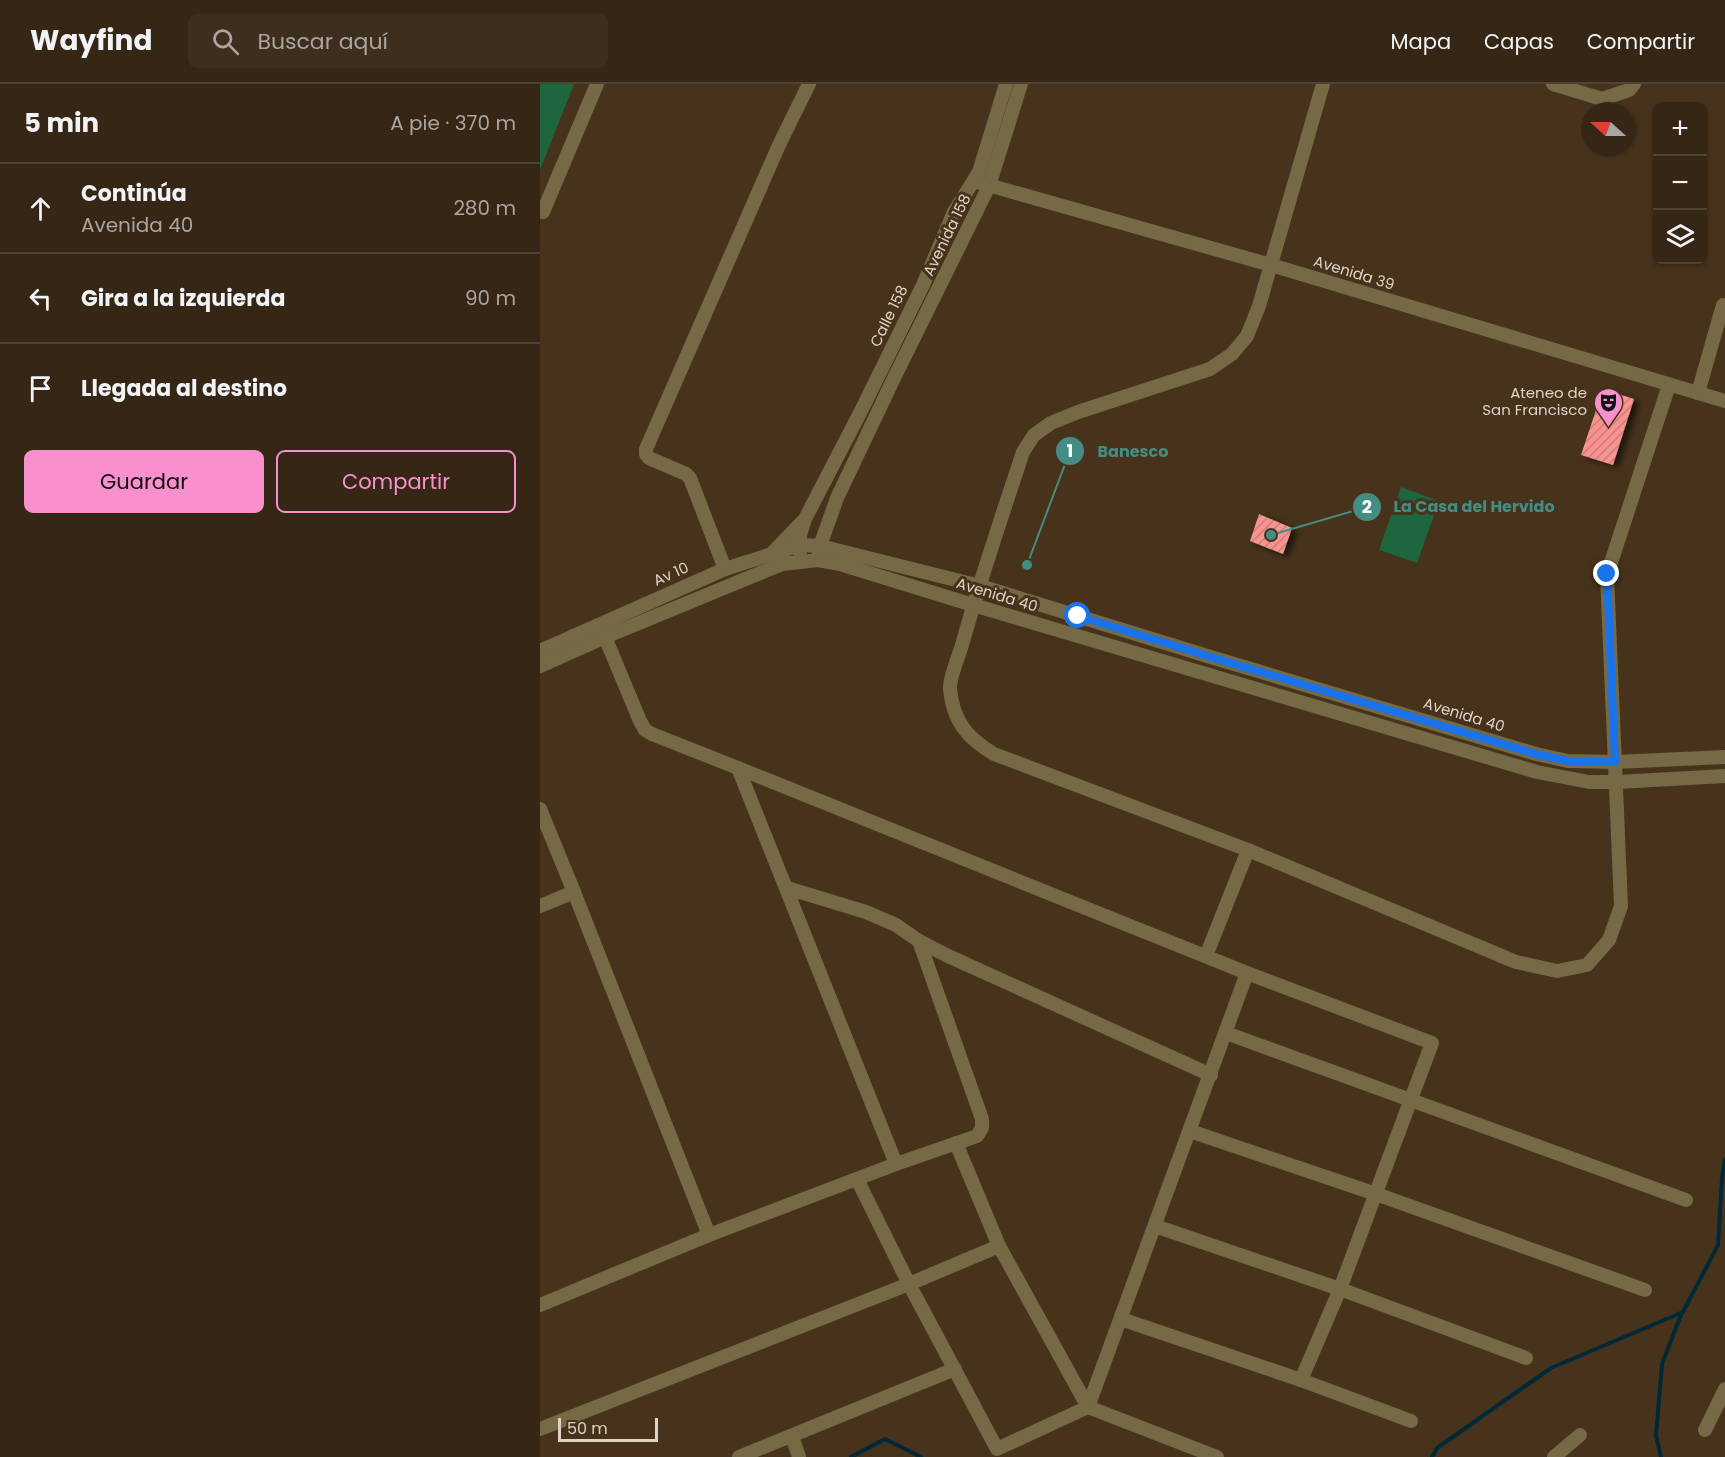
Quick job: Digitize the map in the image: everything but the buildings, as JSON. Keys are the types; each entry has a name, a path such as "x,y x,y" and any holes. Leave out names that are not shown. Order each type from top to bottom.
{"street":[{"path":"541,214 597,84"},
{"path":"724,569 690,478 686,474 649,458 646,449 779,145 809,84"},
{"name":"Calle 158","path":"801,561 800,536 805,519 923,285 954,213 979,172 1006,84"},
{"name":"Avenida 158","path":"819,553 837,498 989,186 1021,84"},
{"path":"1323,84 1271,266 1247,336 1232,354 1210,369 1051,423 1034,435 1023,452 973,605 950,687 956,714 966,733 979,745 994,754 1248,850 1515,962 1557,971 1587,965 1609,940 1621,906 1607,574 1669,384"},
{"path":"1554,84 1602,99 1629,90 1634,84"},
{"name":"Avenida 39","path":"974,181 1271,266 1725,401"},
{"path":"923,285 937,291"},
{"path":"1698,393 1723,305"},
{"path":"901,329 915,335"},
{"path":"880,372 894,378"},
{"path":"847,437 863,443"},
{"path":"830,518 834,537 850,553"},
{"path":"771,554 805,519"},
{"name":"Av 10","path":"540,651 724,569 800,545 819,553"},
{"path":"540,666 604,637 782,564 801,561 819,553"},
{"name":"Avenida 40","path":"819,553 850,553 980,586 1536,754 1568,761 1615,762 1725,757"},
{"name":"Avenida 40","path":"819,553 840,564 973,605 1537,772 1589,782 1725,776"},
{"path":"604,637 640,721 652,734 1247,973 1432,1043 1340,1289 1301,1380"},
{"path":"738,768 896,1164"},
{"path":"540,809 709,1235"},
{"path":"1206,956 1248,850"},
{"path":"787,888 866,912 896,925 919,941 948,956 1211,1075"},
{"path":"540,906 574,892"},
{"path":"540,1305 709,1235 896,1164 977,1136 982,1128 982,1119 919,941"},
{"path":"857,1179 909,1284 997,1449 1088,1407 1247,973"},
{"path":"1226,1033 1686,1200"},
{"path":"1190,1131 1376,1194 1645,1290"},
{"path":"956,1143 999,1246 1088,1407 1217,1457"},
{"path":"1155,1226 1340,1289 1526,1358"},
{"path":"540,1429 909,1284 999,1246"},
{"path":"1121,1319 1301,1380 1411,1421"},
{"path":"739,1457 955,1369"},
{"path":"1705,1430 1725,1389"},
{"path":"1554,1457 1580,1435"},
{"path":"792,1436 799,1457"}],"green space":[{"path":"540,84 574,84 540,170"},
{"path":"1401,487 1439,501 1417,563 1379,550"}],"waterway":[{"path":"1432,1457 1437,1448 1551,1368 1683,1312 1718,1245 1725,1159"},
{"path":"1661,1457 1656,1436 1662,1364 1682,1312"},
{"path":"851,1457 885,1439 921,1457"}],"place":[{"name":"Ateneo de San Francisco","path":"1608,428"},
{"name":"La Casa del Hervido","path":"1271,535"},
{"name":"Banesco","path":"1027,565"}],"route":[{"path":"1078,616 1536,754 1568,761 1615,762 1607,574"}]}
